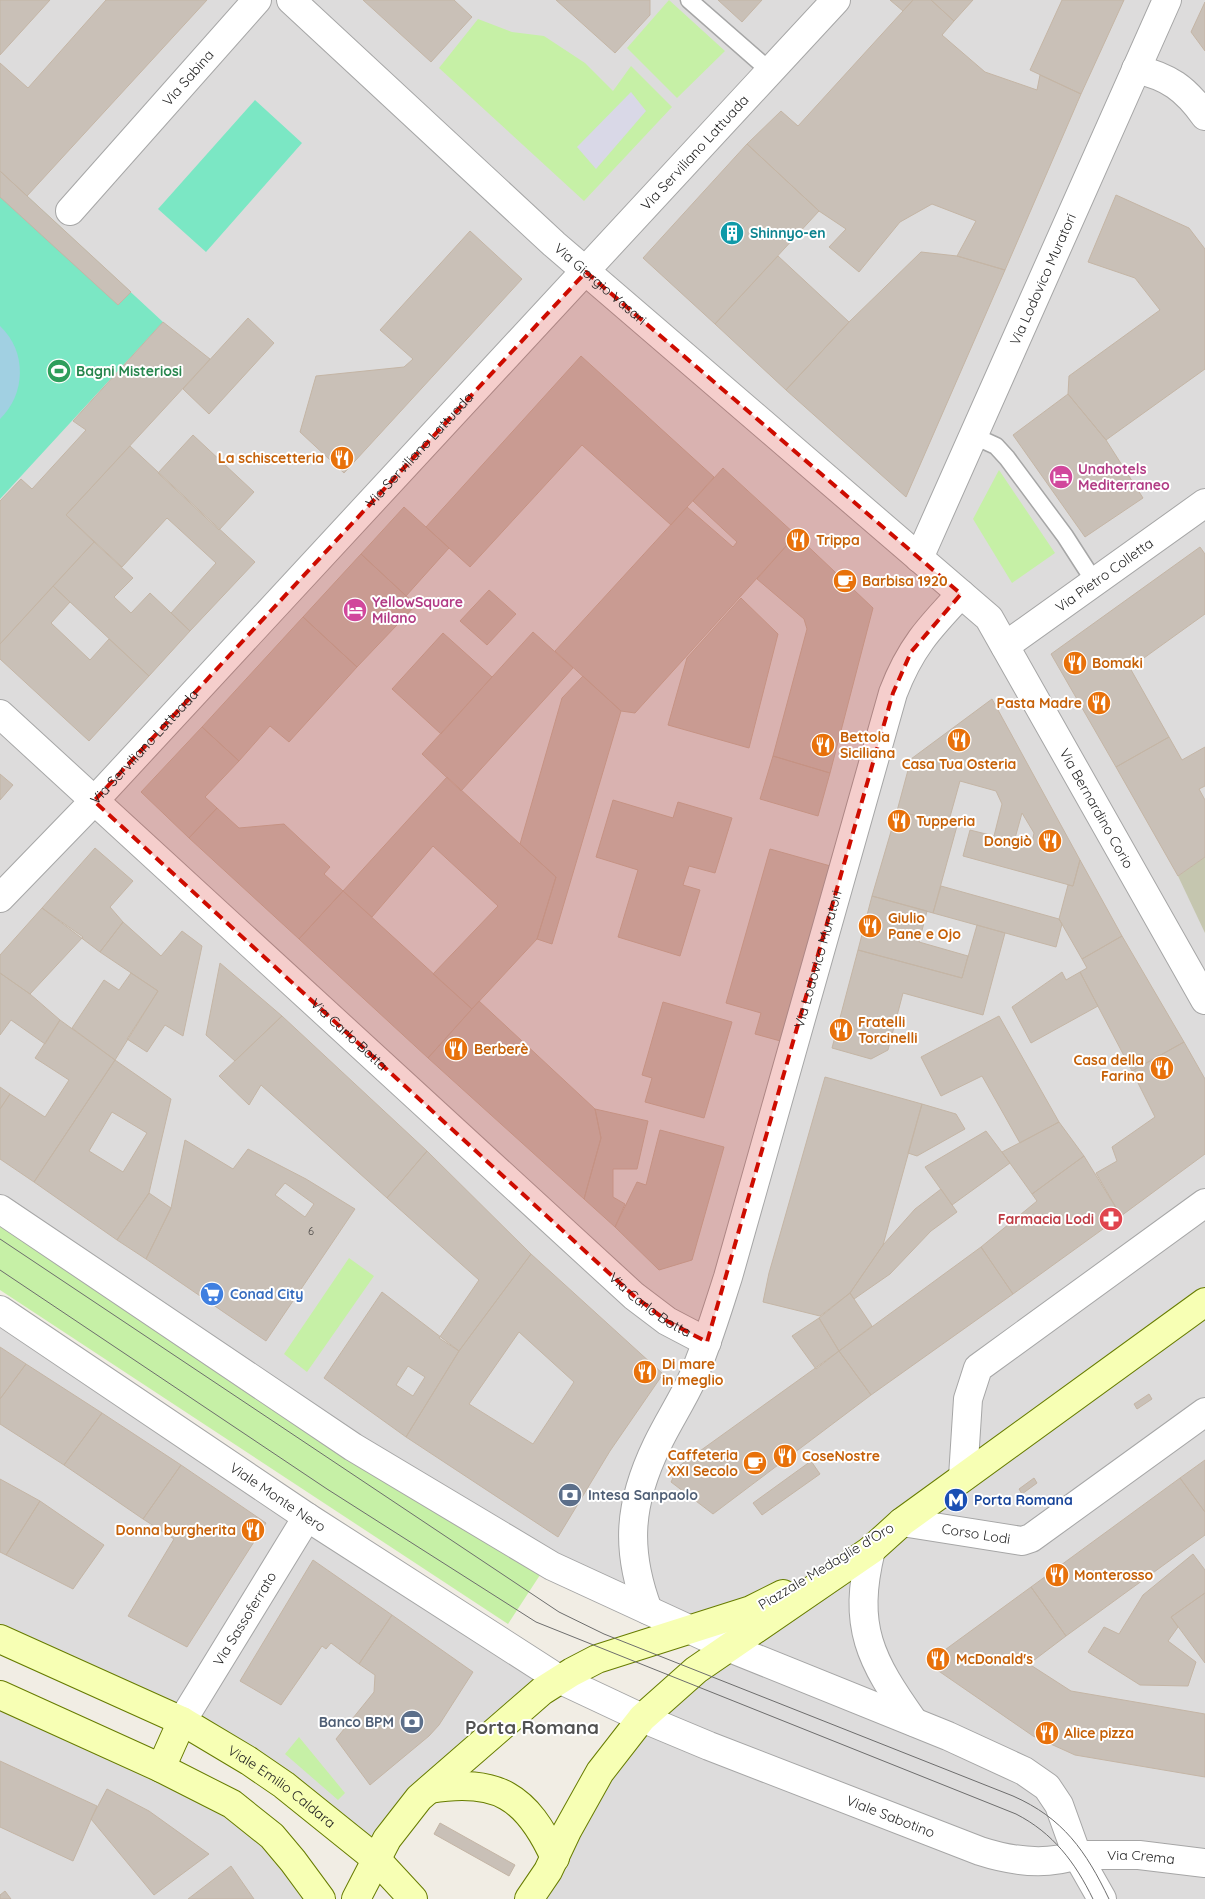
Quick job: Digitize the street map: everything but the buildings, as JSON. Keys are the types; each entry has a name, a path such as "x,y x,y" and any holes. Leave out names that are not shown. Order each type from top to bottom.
{"main road":[{"path":"902,1522 1205,1302"},
{"name":"Piazzale Medaglie d'Oro","path":"528,1899 541,1883 600,1772 642,1718 682,1681 872,1550 902,1522"},
{"name":"Piazzale Medaglie d'Oro","path":"356,1899 376,1859 399,1822 430,1789 518,1710 559,1679 597,1659 767,1604 867,1540 902,1522"},
{"name":"Viale Emilio Caldara","path":"0,1638 182,1721 284,1785 376,1859"},
{"path":"0,1695 161,1768 232,1804 256,1822 294,1861 321,1899"},
{"path":"161,1768 182,1721"},
{"path":"430,1789 472,1785 491,1789 507,1796 524,1808 532,1818 547,1840 555,1858"},
{"path":"376,1859 413,1899"}],"street":[{"name":"Via Sabina","path":"70,211 256,0"},
{"name":"Via Giorgio Vasari","path":"291,0 586,272 919,558"},
{"name":"Via Serviliano Lattuada","path":"0,898 94,801 836,0"},
{"name":"Via Lodovico Muratori","path":"919,558 972,435 1167,0"},
{"path":"1136,69 1166,77 1194,99 1205,116"},
{"name":"Via Pietro Colletta","path":"1005,646 1205,503"},
{"path":"919,558 962,594"},
{"name":"Via Lodovico Muratori","path":"707,1342 728,1277 893,693 910,652 922,636 962,594"},
{"name":"Via Bernardino Corio","path":"962,594 989,618 1205,1000"},
{"name":"Via Carlo Botta","path":"0,714 634,1296 667,1321 707,1342"},
{"path":"963,1477 968,1399 978,1368 1205,1203"},
{"path":"0,1209 353,1447 552,1566 730,1648 914,1722 1007,1762 1042,1783 1059,1805 1077,1855 1102,1899"},
{"name":"Viale Monte Nero","path":"0,1310 307,1517 559,1679"},
{"path":"648,1610 638,1584 632,1552 636,1508 642,1482 657,1445 678,1408 707,1342"},
{"name":"Corso Lodi","path":"902,1522 1016,1541 1030,1538 1205,1412"},
{"name":"Via Sassoferrato","path":"182,1721 307,1517"},
{"path":"872,1550 863,1593 867,1633 872,1653 886,1681 914,1722"},
{"path":"559,1679 642,1718"},
{"name":"Viale Sabotino","path":"642,1718 709,1746 990,1854 1018,1861 1054,1860 1077,1855"},
{"name":"Via Crema","path":"1077,1855 1139,1855 1205,1862"}],"lane":[{"path":"689,0 770,71"},
{"path":"972,435 996,446 1007,458 1065,536 1094,581"}],"highlighted area":[{"path":"586,272 961,594 911,652 893,693 707,1342 667,1321 634,1296 94,801"}],"shaded area":[{"path":"0,0 288,0 579,271 0,894"},
{"path":"300,0 820,0 585,264"},
{"path":"840,0 1205,0 1205,500 1008,638 591,272"},
{"path":"631,92 646,111 596,169 577,147"},
{"path":"586,277 983,621 1001,652 1205,509 1205,1303 844,1573 689,1625 555,1563 0,1205 0,903"},
{"path":"1205,857 1205,933 1178,876"},
{"path":"1205,1310 1205,1899 534,1899 643,1719"},
{"path":"0,1318 547,1678 374,1850 279,1776 0,1632"},
{"path":"0,1698 215,1798 319,1899 0,1899"}],"green space":[{"path":"669,0 725,51 677,98 627,48"},
{"path":"478,19 512,32 544,36 585,63 613,91 631,66 672,107 584,201 439,68"},
{"path":"255,100 302,143 206,252 158,209"},
{"name":"Bagni Misteriosi","path":"0,171 163,322 0,499"},
{"path":"999,470 1055,553 1012,583 973,519"},
{"path":"0,1222 540,1575 508,1624 0,1290"},
{"path":"349,1258 374,1276 307,1372 284,1354"},
{"path":"299,1737 345,1793 338,1800 285,1754"}],"water":[{"path":"0,326 9,336 15,348 20,372 19,385 15,397 9,409 0,419"}],"tram line":[{"path":"0,1239 559,1612 604,1634 1013,1796 1031,1805 1059,1826 1082,1851 1109,1899"},
{"path":"0,1270 327,1489 536,1622 1016,1814 1041,1830 1062,1850 1079,1873 1093,1899"}],"place":[{"name":"Shinnyo-en","path":"732,233"},
{"name":"Bagni Misteriosi","path":"59,371"},
{"name":"La schiscetteria","path":"342,458"},
{"name":"Unahotels Mediterraneo","path":"1061,477"},
{"name":"Trippa","path":"798,540"},
{"name":"Barbisa 1920","path":"845,581"},
{"name":"YellowSquare Milano","path":"355,610"},
{"name":"Bomaki","path":"1075,663"},
{"name":"Pasta Madre","path":"1099,703"},
{"name":"Casa Tua Osteria","path":"959,740"},
{"name":"Bettola Siciliana","path":"823,745"},
{"name":"Tupperia","path":"899,821"},
{"name":"Dongiò","path":"1050,841"},
{"name":"Giulio Pane e Ojo","path":"870,926"},
{"name":"Fratelli Torcinelli","path":"841,1030"},
{"name":"Berberè","path":"456,1049"},
{"name":"Casa della Farina","path":"1162,1068"},
{"name":"Farmacia Lodi","path":"1111,1219"},
{"name":"Conad City","path":"212,1294"},
{"name":"Di mare in meglio","path":"645,1372"},
{"name":"CoseNostre","path":"785,1456"},
{"name":"Caffeteria XXI Secolo","path":"755,1463"},
{"name":"Intesa Sanpaolo","path":"570,1495"},
{"name":"Porta Romana","path":"956,1500"},
{"name":"Donna burgherita","path":"253,1530"},
{"name":"Monterosso","path":"1057,1575"},
{"name":"McDonald's","path":"938,1659"},
{"name":"Banco BPM","path":"412,1722"},
{"name":"Alice pizza","path":"1047,1733"}],"district":[{"name":"Porta Romana","path":"532,1727"}]}
